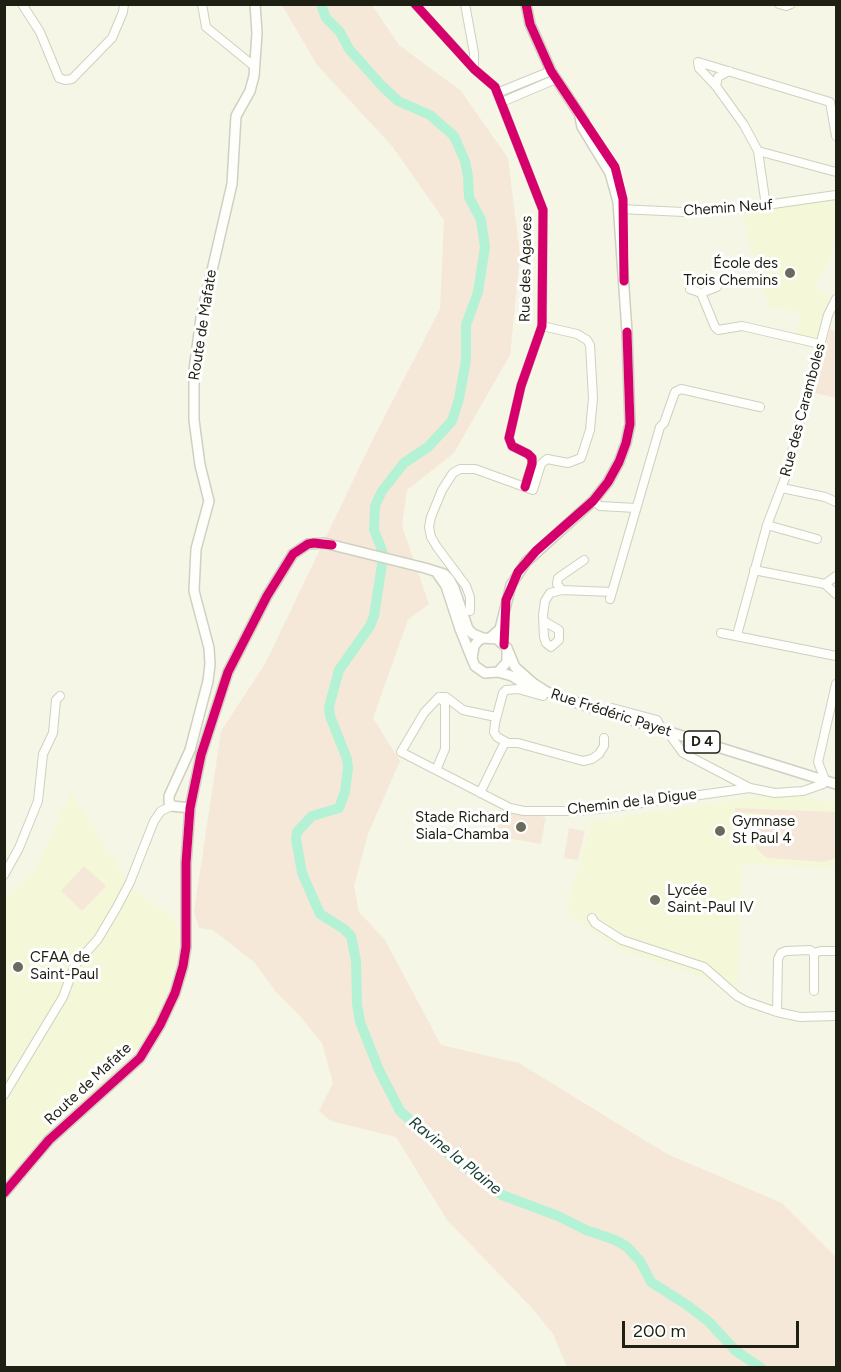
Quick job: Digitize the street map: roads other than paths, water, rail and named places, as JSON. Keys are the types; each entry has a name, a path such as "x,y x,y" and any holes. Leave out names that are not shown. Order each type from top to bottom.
{"main road":[{"name":"Route de Mafate","path":"172,806 169,796 190,750 208,681 210,664 209,648 194,591 196,549 209,501 200,465 194,420 194,370 201,318 232,184 236,116 250,91 255,68 257,33 255,4"},
{"path":"472,659 474,646 478,641 487,638 500,628 511,585 526,562 593,501 608,482 619,462 630,424 621,208 613,179 582,127 580,117 553,75 533,32 526,4"},
{"name":"Route de Mafate","path":"4,1193 50,1140 140,1058 160,1025 177,987 186,947 186,863 190,808 201,755 228,672 253,622 293,555 308,544 314,543 332,545 430,569"},
{"path":"430,569 446,586 472,659 479,670 485,673 498,672 507,662 504,615"},
{"path":"430,569 444,574 449,579 469,615 470,633 497,639 506,647"},
{"name":"Rue Frédéric Payet","path":"506,647 515,667 533,683 553,695 662,730 672,736"},
{"name":"Rue Frédéric Payet","path":"498,672 512,676 543,696 568,706 811,779 837,784"},
{"name":"Rue Frédéric Payet","path":"824,782 837,789"},
{"path":"172,806 190,808"}],"street":[{"path":"22,4 40,32 59,78 65,80 72,79 112,38 124,4"},
{"path":"202,4 206,27 255,68"},
{"name":"Rue des Agaves","path":"415,4 474,69 495,87 543,210 542,326 521,386 509,438 512,446 532,458 529,488"},
{"path":"465,4 474,52 474,69"},
{"path":"779,4 786,6 792,4"},
{"path":"766,206 758,152 744,125 716,86 699,68 698,62 830,102 837,136"},
{"path":"716,86 718,76 729,71"},
{"path":"497,93 553,75"},
{"path":"502,102 553,75"},
{"path":"758,152 837,172"},
{"name":"Chemin Neuf","path":"621,208 684,213 766,206 837,195"},
{"path":"690,290 702,293 717,287"},
{"path":"702,293 718,330 742,326 820,344"},
{"name":"Rue des Caramboles","path":"737,635 766,525 777,494 782,488 828,315 837,299"},
{"path":"460,629 469,615 470,597 466,586 431,537 429,523 442,490 453,473 466,468 529,488 541,464 547,459 568,464 581,458 593,411 590,345 587,340 577,334 542,326"},
{"path":"544,621 543,609 548,596 554,591 611,595 660,427 664,423 675,392 681,389 760,407"},
{"name":"Rue des Caramboles","path":"782,488 825,497 837,502"},
{"path":"593,501 600,506 636,508"},
{"path":"766,525 817,539"},
{"path":"562,590 557,584 558,578 584,560"},
{"path":"754,570 825,584 837,594"},
{"path":"825,584 837,576"},
{"path":"721,633 837,656"},
{"path":"824,782 818,762 837,684"},
{"path":"543,696 518,689 506,690 503,693 494,732 500,740 583,761 599,754 604,746 604,738"},
{"path":"4,874 19,848 38,801 43,754 53,733 56,700 60,696"},
{"path":"445,699 464,710 496,717"},
{"path":"436,770 446,749 445,699"},
{"name":"Chemin de la Digue","path":"445,699 424,714 401,752 510,808 524,811 578,811 750,788"},
{"name":"Chemin de la Digue","path":"672,736 683,753 750,788 775,793 803,791 824,782"},
{"path":"480,792 505,742"},
{"path":"803,791 811,779"},
{"path":"4,1095 63,997 75,965 98,939 117,907 130,882 154,821 161,811 172,806"},
{"path":"592,918 595,923 622,940 704,967 737,996 777,1012 800,1017 837,1016"},
{"path":"777,1012 779,955 786,951 810,950 814,953 837,951"},
{"path":"814,953 814,991"}],"waterway":[{"name":"Ravine la Plaine","path":"321,4 326,18 340,32 349,49 382,86 398,101 430,115 454,136 465,161 469,197 481,220 485,247 478,292 466,325 466,360 459,399 452,421 428,447 404,463 382,491 375,506 374,530 383,558 374,616 370,626 339,670 329,707 330,716 347,759 345,792 339,808 312,816 297,832 296,839 302,873 320,914 351,936 356,961 357,1004 360,1022 379,1070 400,1111 452,1157 502,1195 558,1216 626,1246 640,1261 651,1282 709,1322 736,1351 761,1368"}],"place":[{"name":"École des Trois Chemins","path":"790,273"},
{"name":"Stade Richard Siala-Chamba","path":"521,827"},
{"name":"Gymnase St Paul 4","path":"720,831"},
{"name":"Lycée Saint-Paul IV","path":"655,900"},
{"name":"CFAA de Saint-Paul","path":"18,967"}]}
